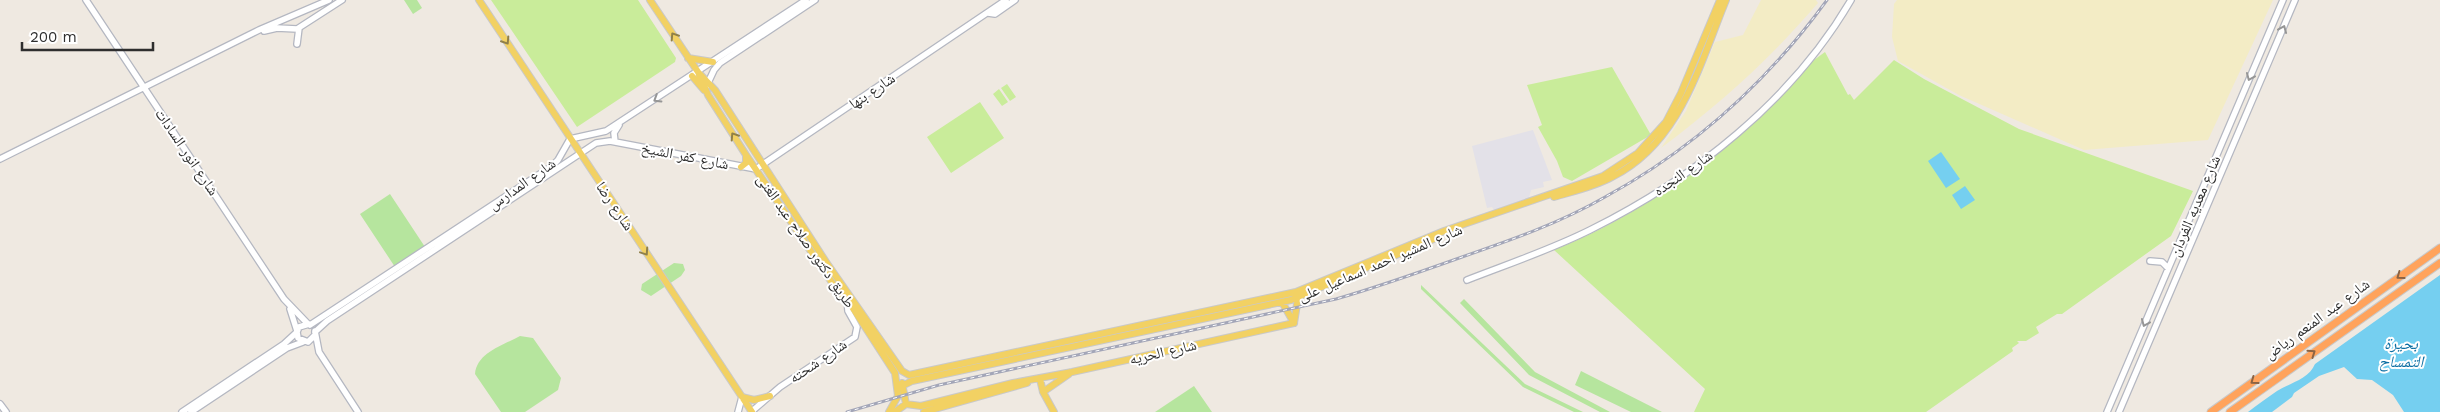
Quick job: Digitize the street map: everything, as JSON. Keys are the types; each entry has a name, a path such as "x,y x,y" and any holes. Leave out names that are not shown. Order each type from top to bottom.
{"highway":[{"name":"شارع عبد المنعم رياض","path":"2210,412 2440,248"},
{"name":"شارع عبد المنعم رياض","path":"2230,412 2440,263"},
{"path":"2292,354 2298,363"}],"main road":[{"name":"شارع رضا","path":"479,0 751,412"},
{"name":"طريق دكتور صلاح عبد الغنى","path":"650,0 688,58 695,74 746,155 837,290 846,299 896,372 902,386 906,404"},
{"name":"شارع المشير احمد اسماعيل على","path":"1675,114 1720,0"},
{"name":"شارع المشير احمد اسماعيل على","path":"911,375 1296,292 1436,236 1541,199 1594,185 1622,172 1654,146 1675,114 1726,0"},
{"path":"688,58 713,62"},
{"name":"طريق دكتور صلاح عبد الغنى","path":"695,74 708,82 826,262 902,371 911,375"},
{"path":"741,167 747,160 746,155"},
{"name":"شارع المشير احمد اسماعيل على","path":"902,386 912,381 1298,298 1436,236"},
{"path":"1294,323 1298,298"},
{"path":"1282,302 1294,323"},
{"name":"شارع الحريه","path":"924,412 1040,379 1294,323"},
{"path":"889,412 898,396 896,372"},
{"path":"1043,392 1072,372"},
{"path":"1040,379 1043,392 1054,412"},
{"name":"شارع الحريه","path":"906,404 917,407 1014,383 1032,381"},
{"path":"742,397 754,400 770,396"},
{"path":"895,412 906,404"}],"street":[{"name":"شارع انور السادات","path":"86,0 288,305 309,324"},
{"path":"0,159 291,16 329,0"},
{"path":"254,34 277,28 292,30 299,28 342,0"},
{"path":"570,139 602,133 806,0"},
{"path":"708,95 708,82 720,63 815,0"},
{"name":"شارع بنها","path":"756,170 1006,0"},
{"name":"شارع بنها","path":"988,14 995,14 1014,0"},
{"name":"شارع النجده","path":"1467,280 1595,228 1648,198 1699,163 1752,120 1794,78 1826,40 1851,0"},
{"name":"شارع معديه الفردان","path":"2107,412 2283,0"},
{"name":"شارع معديه الفردان","path":"2119,412 2295,0"},
{"path":"322,3 327,6 327,10"},
{"path":"291,16 289,24 292,30"},
{"path":"297,44 299,28"},
{"path":"2260,51 2271,56"},
{"path":"615,142 615,131 624,119"},
{"path":"2227,131 2237,135"},
{"name":"شارع المدارس","path":"309,324 552,166 558,160 570,139"},
{"name":"شارع المدارس","path":"315,334 327,321 596,142 615,142"},
{"name":"شارع كفر الشيخ","path":"615,142 756,170"},
{"path":"2203,187 2213,192"},
{"path":"2150,261 2162,262 2168,268"},
{"path":"2156,297 2166,302"},
{"name":"شارع شحته","path":"751,412 770,396 854,337 857,327 848,311 846,299"},
{"name":"شارع انور السادات","path":"288,305 297,331"},
{"path":"182,412 284,344 301,325 309,324 315,334 319,352 358,412"},
{"path":"297,331 298,338 319,352"},
{"path":"191,412 287,348 310,341 315,334"},
{"path":"738,412 742,397"},
{"path":"0,404 6,412"}],"shaded area":[{"path":"1533,130 1552,180 1543,182 1544,187 1531,190 1529,198 1494,210 1492,207 1487,208 1472,146"}],"green space":[{"path":"404,0 417,0 422,8 413,14"},
{"path":"491,0 638,0 676,58 675,62 577,127"},
{"path":"1825,52 1848,95 1850,94 1854,100 1894,60 1924,79 2019,129 2193,191 2171,236 2062,314 2057,314 2036,327 2039,333 2026,341 2017,341 2019,343 2012,348 2013,351 1926,412 1694,412 1705,389 1554,250 1628,214 1695,170 1756,118 1814,60"},
{"path":"1612,67 1651,135 1572,181 1563,177 1557,161 1538,127 1542,125 1527,85"},
{"path":"1007,84 1016,97 1010,101 1001,88"},
{"path":"999,89 1008,102 1002,106 993,94"},
{"path":"980,102 1004,138 951,173 927,137"},
{"path":"390,194 425,247 395,267 360,214"},
{"path":"674,263 683,264 685,270 681,276 651,296 641,290 642,284"},
{"path":"1421,285 1525,384 1583,412 1574,412 1523,387 1421,289"},
{"path":"1464,299 1535,372 1610,412 1600,412 1529,375 1460,303"},
{"path":"520,336 533,338 561,378 558,390 525,412 501,412 475,374 477,366 492,350"},
{"path":"1581,371 1662,412 1631,412 1575,385"},
{"path":"1194,386 1212,412 1155,412"}],"sand":[{"path":"1761,0 1816,0 1818,3 1781,44 1744,80 1661,148 1686,111 1715,42 1743,35"},
{"path":"1897,0 2273,0 2208,140 2084,150 1959,95 1898,61 1892,37 1894,4"}],"water":[{"path":"1941,152 1960,179 1946,188 1928,161"},
{"path":"1965,186 1975,200 1961,209 1952,195"},
{"name":"بحيرة التمساح","path":"2440,275 2440,412 2404,412 2393,395 2372,380 2357,379 2344,367 2319,376 2294,393 2292,397 2272,412 2248,412 2277,391 2304,377 2315,364"}],"railway":[{"path":"847,412 939,385 1336,299 1430,268 1553,223 1588,206 1637,178 1698,135 1727,111 1780,58 1827,0"}]}
